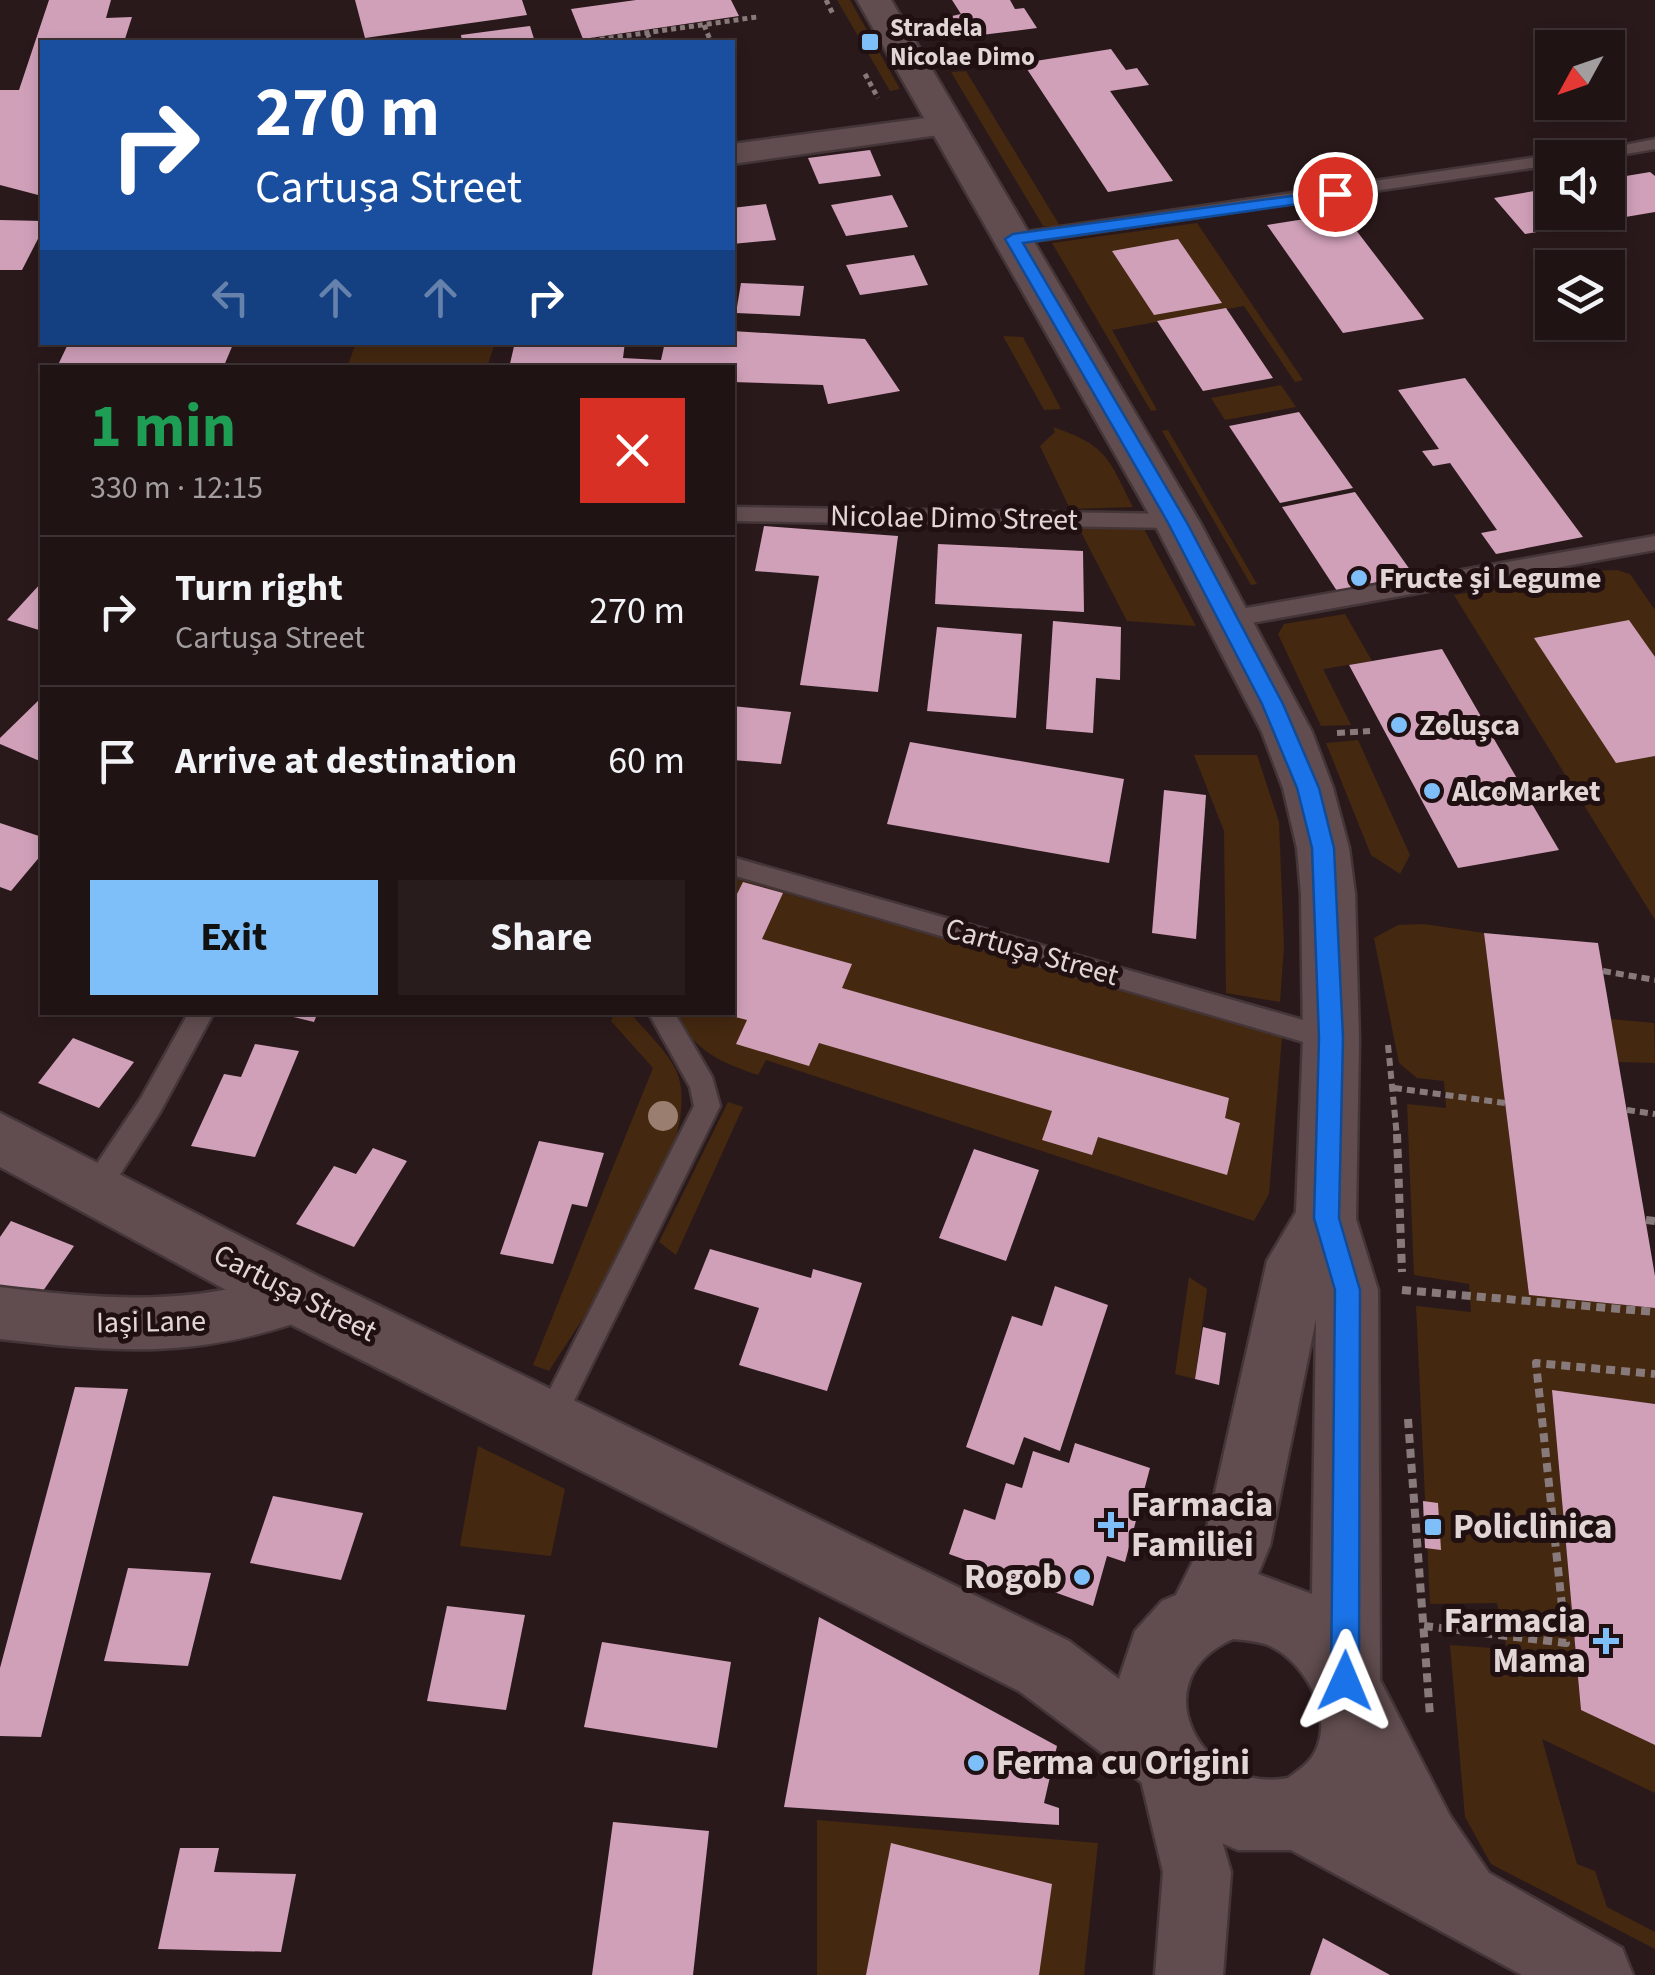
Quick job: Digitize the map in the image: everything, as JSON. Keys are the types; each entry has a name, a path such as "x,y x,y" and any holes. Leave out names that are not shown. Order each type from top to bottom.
{"street":[{"path":"854,8 948,125 1176,521 1287,732 1319,833 1328,894 1331,1038 1326,1218 1348,1290 1349,1692 1355,1738 1346,1768 1326,1796 1219,1848 1197,1872"},
{"path":"735,154 948,125"},
{"name":"Cartușa Street","path":"0,1138 298,1297 1044,1666 1168,1760"},
{"path":"1189,1975 1197,1872 1168,1760 1153,1725 1150,1689 1237,1545 1297,1260 1326,1218"},
{"name":"Iași Lane","path":"0,1313 100,1324 188,1326 250,1316 298,1297"},
{"path":"1181,1633 1232,1605 1248,1606 1264,1608 1294,1621 1320,1643 1349,1692 1424,1842 1465,1901"},
{"name":"Cartușa Street","path":"1044,1666 1083,1673 1129,1672 1181,1633"},
{"path":"1168,1760 1193,1790 1226,1810 1279,1816 1465,1901 1595,1975"}],"lane":[{"path":"1625,149 1655,144"},
{"path":"1013,239 1535,162"},
{"name":"Nicolae Dimo Street","path":"735,514 1176,521"},
{"path":"1229,618 1655,544"},
{"name":"Cartușa Street","path":"735,867 1331,1038"},
{"path":"96,1188 150,1106 200,1015"},
{"path":"548,1421 707,1106 703,1085 662,1015"}],"path":[{"path":"826,0 854,8"},
{"path":"596,40 757,17"},
{"path":"704,25 710,40"},
{"path":"647,33 650,40"},
{"path":"861,67 879,101"},
{"path":"1603,971 1655,980"},
{"path":"1394,1088 1505,1102"},
{"path":"1627,1110 1655,1114"},
{"path":"1402,1290 1655,1312"},
{"path":"1424,1626 1566,1643 1536,1363 1655,1374"}],"shaded area":[{"path":"837,0 850,0 900,89 890,91"},
{"path":"966,71 1060,226 1043,226 951,72"},
{"path":"1197,223 1303,380 1295,382 1244,306 1112,330 1157,410 1151,411 1052,243"},
{"path":"1003,336 1023,337 1061,409 1044,410"},
{"path":"355,345 494,345 488,365 348,365"},
{"path":"1281,385 1296,407 1225,420 1211,398"},
{"path":"1053,427 1085,441 1104,456 1133,507 1070,509 1040,446 1055,432"},
{"path":"1168,430 1257,584 1251,585 1162,431"},
{"path":"1079,528 1144,529 1196,626 1127,621"},
{"path":"1617,570 1630,574 1655,610 1655,920 1454,595"},
{"path":"1345,614 1372,661 1323,669 1351,725 1321,726 1278,634 1284,624"},
{"path":"1358,740 1410,855 1400,874 1371,855 1326,743"},
{"path":"1194,755 1257,755 1279,822 1284,947 1280,1002 1226,993 1224,831"},
{"path":"735,879 1282,1037 1269,1194 1254,1221 766,1060 758,1075 709,1053 675,1015 735,1015"},
{"path":"1424,924 1484,933 1529,1295 1655,1308 1655,1404 1552,1391 1581,1710 1655,1745 1655,1793 1542,1739 1577,1864 1595,1871 1607,1907 1655,1932 1655,1949 1491,1864 1465,1817 1450,1645 1507,1649 1497,1603 1430,1604 1416,1306 1471,1312 1469,1284 1414,1275 1407,1104 1446,1108 1444,1081 1417,1078 1399,1063 1374,938 1398,925"},
{"path":"613,1015 633,1016 676,1070 682,1101 676,1139 640,1224 549,1371 533,1365 653,1068 611,1021"},
{"path":"1611,1019 1654,1023 1655,1063 1618,1062"},
{"path":"728,1102 743,1107 676,1255 659,1242"},
{"path":"1189,1277 1207,1289 1195,1379 1175,1374"},
{"path":"478,1446 565,1489 551,1556 460,1546"},
{"path":"817,1820 1098,1843 1084,1975 817,1975"}],"building":[{"path":"49,0 111,0 106,18 132,17 125,40 40,40 40,195 0,185 0,90 19,90"},
{"path":"355,0 522,0 527,15 365,38"},
{"path":"636,0 731,0 739,16 583,39 571,9"},
{"path":"952,0 1010,0 1015,9 1024,8 1037,28 965,37 952,16 961,14"},
{"path":"530,26 534,40 462,40 461,35"},
{"path":"1111,49 1126,70 1137,68 1149,85 1110,91 1173,181 1108,192 1023,63"},
{"path":"870,150 881,176 819,184 808,158"},
{"path":"1650,172 1655,176 1655,212 1625,217 1625,176"},
{"path":"1535,191 1535,230 1549,230 1525,234 1494,198"},
{"path":"892,195 908,227 846,236 831,205"},
{"path":"766,204 776,240 735,244 735,208"},
{"path":"1343,213 1424,319 1343,333 1267,225"},
{"path":"0,220 40,221 40,235 22,270 0,270"},
{"path":"1178,239 1222,303 1154,315 1112,251"},
{"path":"914,255 928,285 860,295 846,265"},
{"path":"741,283 804,286 800,316 736,313"},
{"path":"1226,308 1273,378 1203,391 1157,321"},
{"path":"735,331 865,339 900,391 828,404 823,385 735,382 735,365 510,365 514,345 625,345 623,358 661,360 664,345 735,345"},
{"path":"68,345 233,345 224,365 58,365"},
{"path":"1465,378 1583,537 1496,554 1481,533 1497,530 1450,463 1433,466 1422,451 1439,449 1398,390"},
{"path":"1299,412 1353,488 1280,503 1229,426"},
{"path":"1355,492 1413,574 1337,591 1282,507"},
{"path":"764,526 898,536 878,692 800,685 819,576 755,571"},
{"path":"938,544 1083,551 1084,612 935,604"},
{"path":"40,584 40,630 7,620"},
{"path":"1629,620 1655,657 1655,756 1616,763 1534,638"},
{"path":"1053,621 1121,627 1120,680 1096,678 1093,733 1046,729"},
{"path":"937,627 1022,634 1016,718 927,711"},
{"path":"1442,649 1559,850 1458,868 1349,665"},
{"path":"40,699 40,761 0,744 0,738"},
{"path":"735,706 791,712 781,764 735,760"},
{"path":"910,742 1124,779 1109,863 887,824"},
{"path":"1164,790 1206,795 1196,939 1152,933"},
{"path":"0,823 40,836 40,856 11,891 0,887"},
{"path":"743,882 783,893 762,939 852,964 842,988 1229,1098 1225,1118 1240,1123 1227,1175 1098,1137 1092,1155 1042,1140 1052,1111 819,1043 809,1066 736,1044 747,1020 728,1015 735,1015 735,898"},
{"path":"1484,933 1598,943 1655,1276 1655,1308 1529,1295"},
{"path":"285,1015 317,1015 314,1022"},
{"path":"73,1038 134,1062 99,1108 38,1083"},
{"path":"255,1044 299,1051 255,1157 191,1146 224,1074 241,1077"},
{"path":"539,1141 604,1153 587,1207 572,1204 553,1264 500,1254"},
{"path":"373,1148 407,1161 354,1247 296,1224 334,1166 356,1174"},
{"path":"974,1149 1039,1170 1006,1261 939,1238"},
{"path":"11,1221 74,1246 34,1304 0,1291 0,1237"},
{"path":"710,1249 811,1278 813,1269 862,1283 827,1391 739,1365 759,1308 694,1289"},
{"path":"1055,1286 1108,1305 1060,1451 1024,1437 1014,1465 966,1447 1012,1316 1042,1326"},
{"path":"1203,1327 1226,1333 1219,1385 1195,1379"},
{"path":"75,1387 128,1389 41,1737 0,1736 0,1668"},
{"path":"1552,1390 1655,1404 1655,1745 1581,1710"},
{"path":"1075,1443 1150,1468 1125,1562 1107,1556 1093,1606 949,1554 964,1509 995,1520 1006,1483 1022,1488 1033,1451 1069,1463"},
{"path":"273,1496 363,1513 341,1580 250,1563"},
{"path":"1423,1501 1438,1503 1441,1550 1425,1548"},
{"path":"128,1568 211,1573 188,1666 104,1661"},
{"path":"447,1606 525,1615 506,1710 427,1701"},
{"path":"819,1617 1057,1746 1044,1803 1059,1808 1059,1825 784,1807"},
{"path":"602,1642 731,1662 717,1748 584,1727"},
{"path":"613,1822 709,1831 693,1975 592,1975"},
{"path":"891,1843 1052,1884 1039,1975 866,1975"},
{"path":"180,1848 219,1848 214,1872 296,1874 281,1952 158,1949"},
{"path":"1323,1938 1390,1975 1310,1975"}],"place":[{"name":"Stradela Nicolae Dimo","path":"870,42"},
{"name":"Fructe și Legume","path":"1359,578"},
{"name":"Zolușca","path":"1399,725"},
{"name":"AlcoMarket","path":"1432,791"},
{"name":"Farmacia Familiei","path":"1111,1525"},
{"name":"Policlinica","path":"1433,1527"},
{"name":"Rogob","path":"1082,1577"},
{"name":"Farmacia Mama","path":"1606,1641"},
{"name":"Ferma cu Origini","path":"976,1763"}],"route":[{"path":"1335,194 1013,239 1229,618 1287,732 1308,788 1323,848 1328,894 1331,1038 1326,1218 1348,1290 1345,1681"}]}
